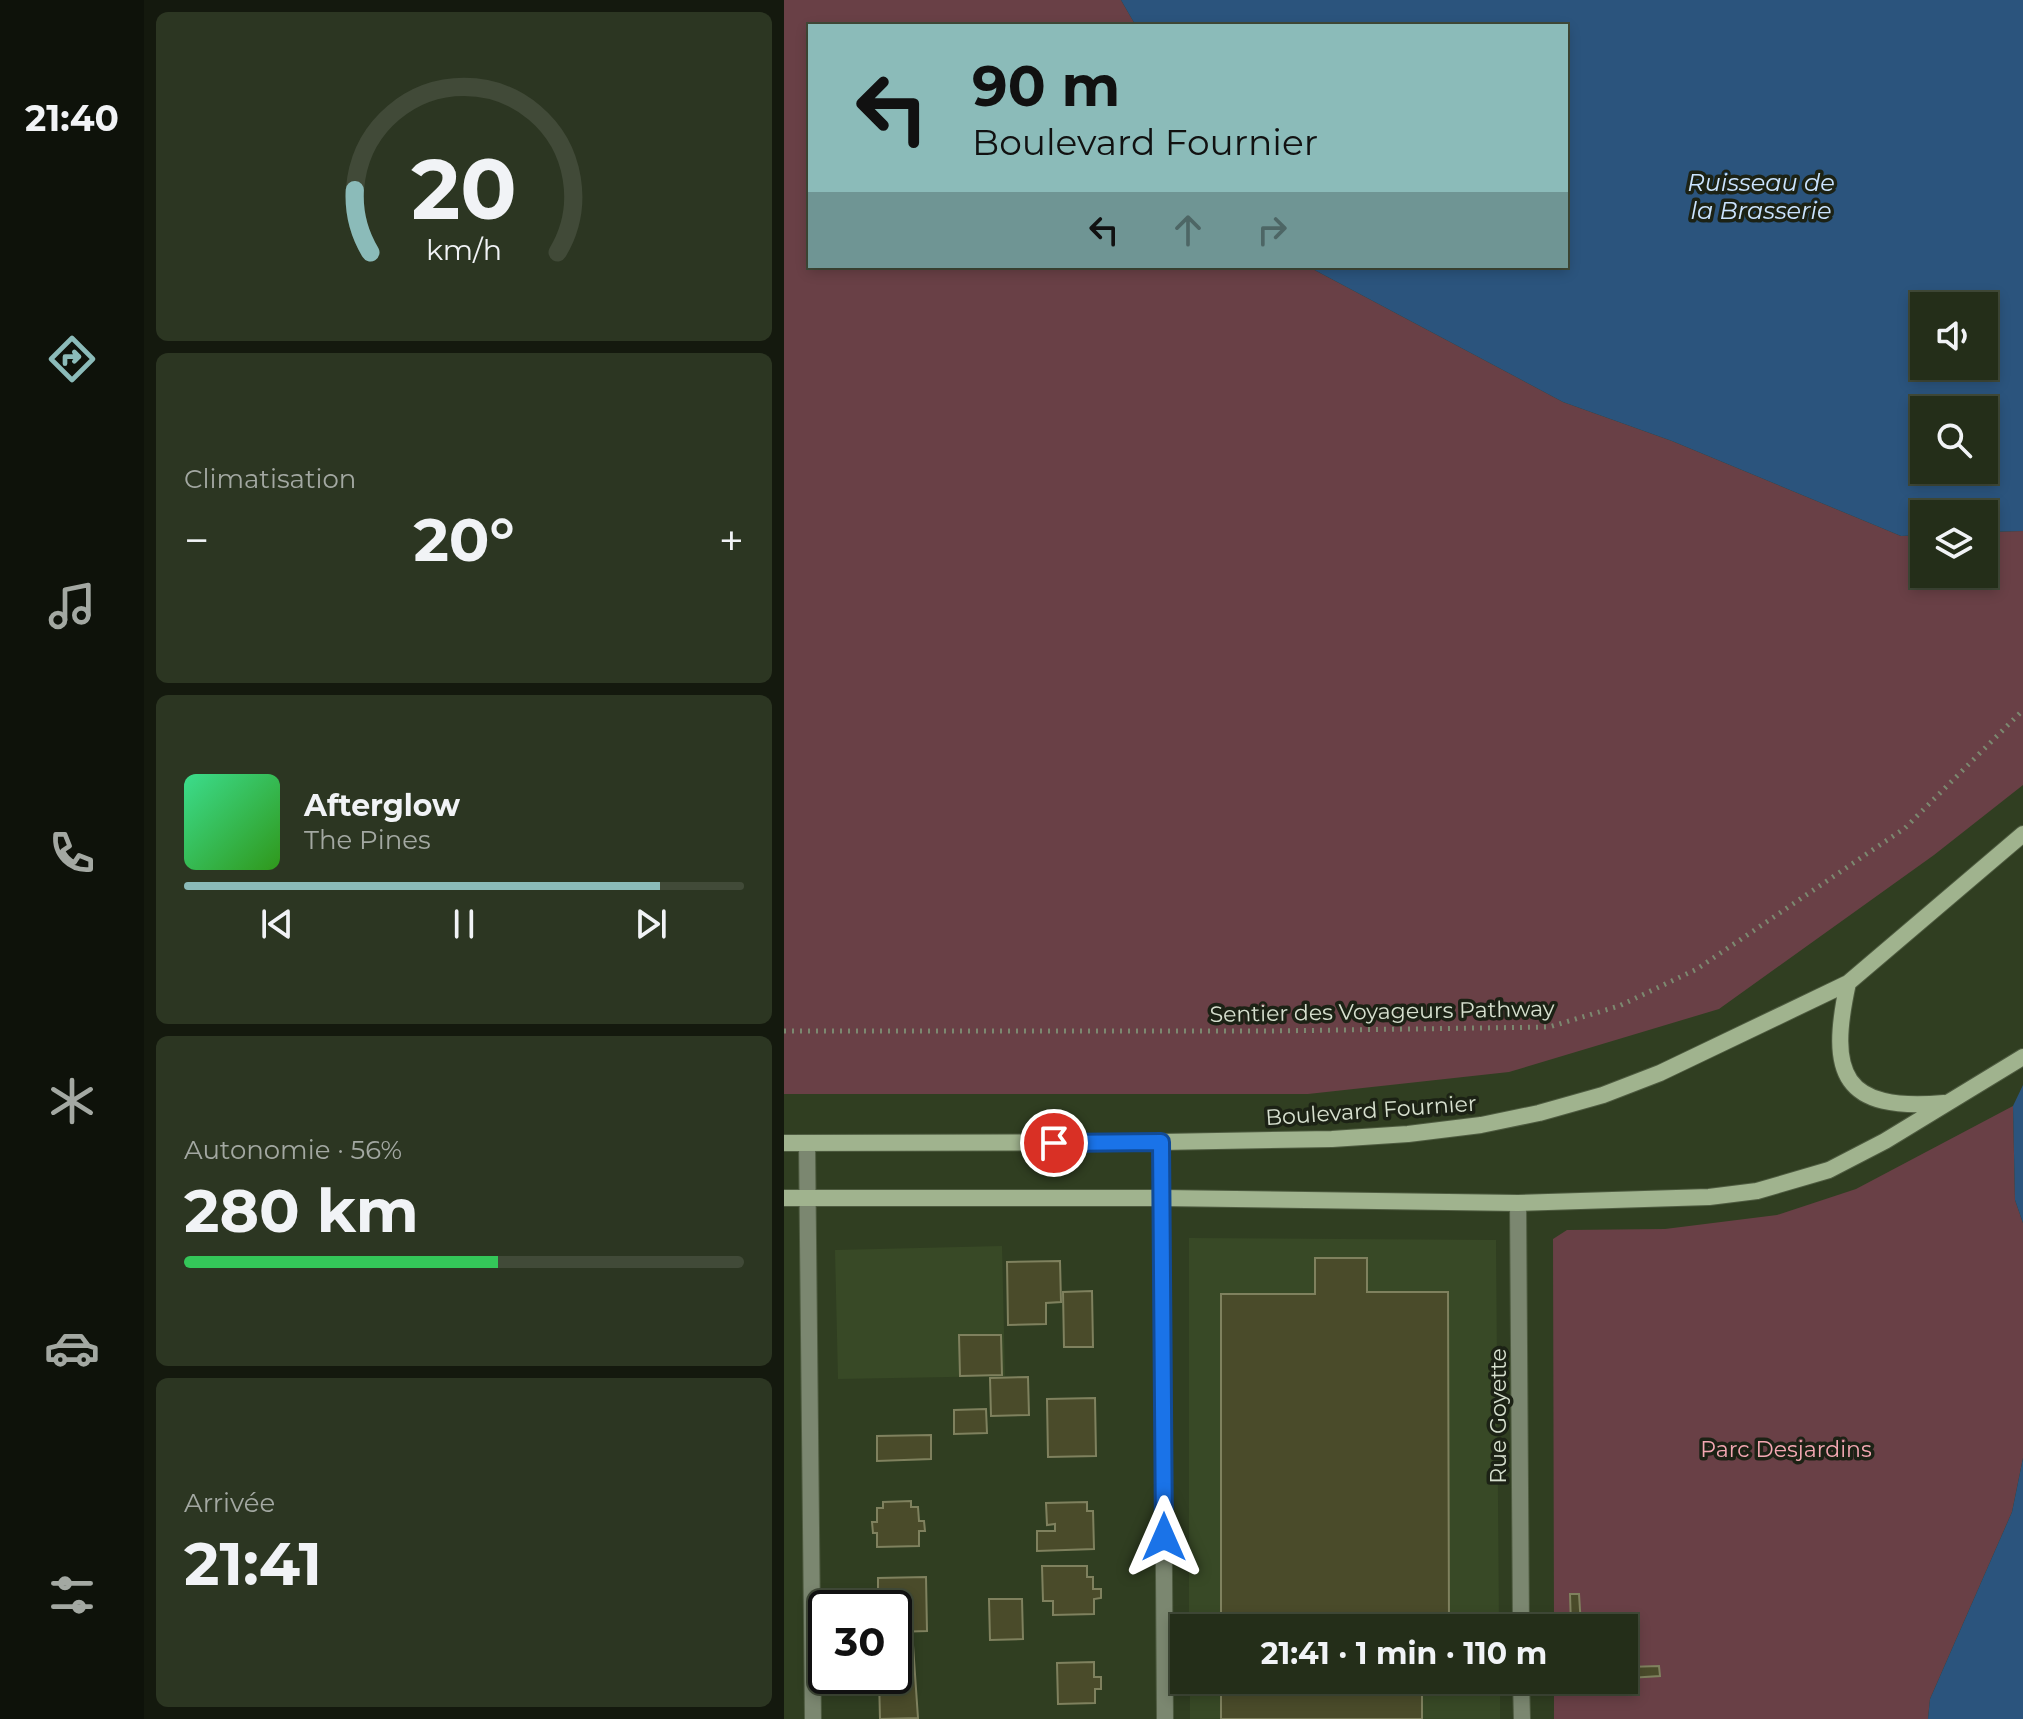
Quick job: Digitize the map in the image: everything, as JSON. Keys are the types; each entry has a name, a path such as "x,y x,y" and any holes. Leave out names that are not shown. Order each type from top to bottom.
{"main road":[{"name":"Boulevard Fournier","path":"784,1143 1161,1142 1408,1134 1481,1125 1539,1113 1603,1095 1660,1073 1848,983 2023,834"},
{"path":"1848,983 1838,1039 1840,1062 1848,1078 1860,1092 1885,1101 1911,1106 1950,1102"},
{"path":"784,1198 1162,1198 1518,1203 1643,1201 1757,1191 1829,1170 2023,1057"}],"street":[{"path":"1161,1142 1165,1719"},
{"path":"807,1143 813,1719"},
{"name":"Rue Goyette","path":"1518,1203 1521,1614"},
{"path":"1521,1694 1522,1719"}],"path":[{"name":"Sentier des Voyageurs Pathway","path":"784,1031 1271,1031 1549,1027 1619,1006 1697,969 1905,828 2023,710"}],"shaded area":[{"path":"1189,1238 1496,1240 1499,1614 1189,1614"},
{"path":"1002,1246 1005,1376 838,1379 835,1250"},
{"path":"1190,1694 1500,1694 1500,1719 1190,1719"}],"green space":[{"path":"784,0 1121,0 1135,24 808,24 808,268 1311,268 1563,402 1672,441 1901,536 1910,536 1910,588 1998,588 1998,532 2023,531 2023,785 1934,855 1719,1009 1509,1072 1308,1094 784,1094"},
{"name":"Parc Desjardins","path":"2013,1106 2015,1200 2023,1223 2023,1458 2012,1512 1930,1699 1928,1719 1554,1719 1554,1694 1638,1694 1638,1614 1554,1614 1553,1239 1567,1230 1665,1229 1777,1215 1856,1189"}],"water":[{"name":"Ruisseau de la Brasserie","path":"1121,0 2023,0 2023,531 1998,532 1998,500 1910,500 1910,536 1901,536 1672,441 1563,402 1311,268 1568,268 1568,24 1135,24"},
{"path":"2023,1085 2023,1223 2015,1200 2013,1106"},
{"path":"2023,1458 2023,1719 1928,1719 1930,1699 2012,1512"}],"building":[{"path":"1315,1258 1367,1258 1367,1292 1448,1292 1449,1614 1221,1614 1221,1294 1315,1294"},
{"path":"1060,1261 1061,1302 1046,1303 1046,1324 1008,1325 1007,1262"},
{"path":"1092,1291 1093,1347 1064,1347 1063,1292"},
{"path":"959,1335 1001,1335 1002,1375 960,1376"},
{"path":"1028,1377 1029,1415 991,1416 990,1378"},
{"path":"1095,1398 1096,1456 1048,1457 1047,1399"},
{"path":"986,1409 987,1433 954,1434 954,1410"},
{"path":"931,1435 931,1459 877,1461 877,1436"},
{"path":"911,1501 911,1507 918,1507 919,1521 924,1521 925,1531 919,1531 919,1546 877,1547 877,1533 873,1533 872,1522 877,1522 877,1508 883,1508 883,1502"},
{"path":"1087,1502 1087,1511 1093,1511 1094,1549 1037,1551 1037,1531 1055,1531 1055,1524 1047,1525 1046,1503"},
{"path":"1042,1566 1087,1566 1087,1577 1093,1577 1093,1589 1101,1589 1101,1598 1094,1599 1094,1614 1053,1615 1053,1601 1043,1601"},
{"path":"926,1577 927,1631 912,1631 912,1590 878,1590 878,1578"},
{"path":"1570,1594 1579,1594 1580,1614 1571,1614"},
{"path":"989,1599 1022,1599 1023,1639 990,1640"},
{"path":"912,1645 918,1718 880,1719 879,1694 912,1694"},
{"path":"1094,1662 1094,1677 1101,1677 1101,1689 1095,1689 1095,1703 1058,1704 1057,1663"},
{"path":"1659,1666 1660,1676 1638,1677 1638,1667"},
{"path":"1221,1694 1422,1694 1422,1719 1221,1719"}],"route":[{"path":"1054,1143 1161,1142 1164,1537"}]}
